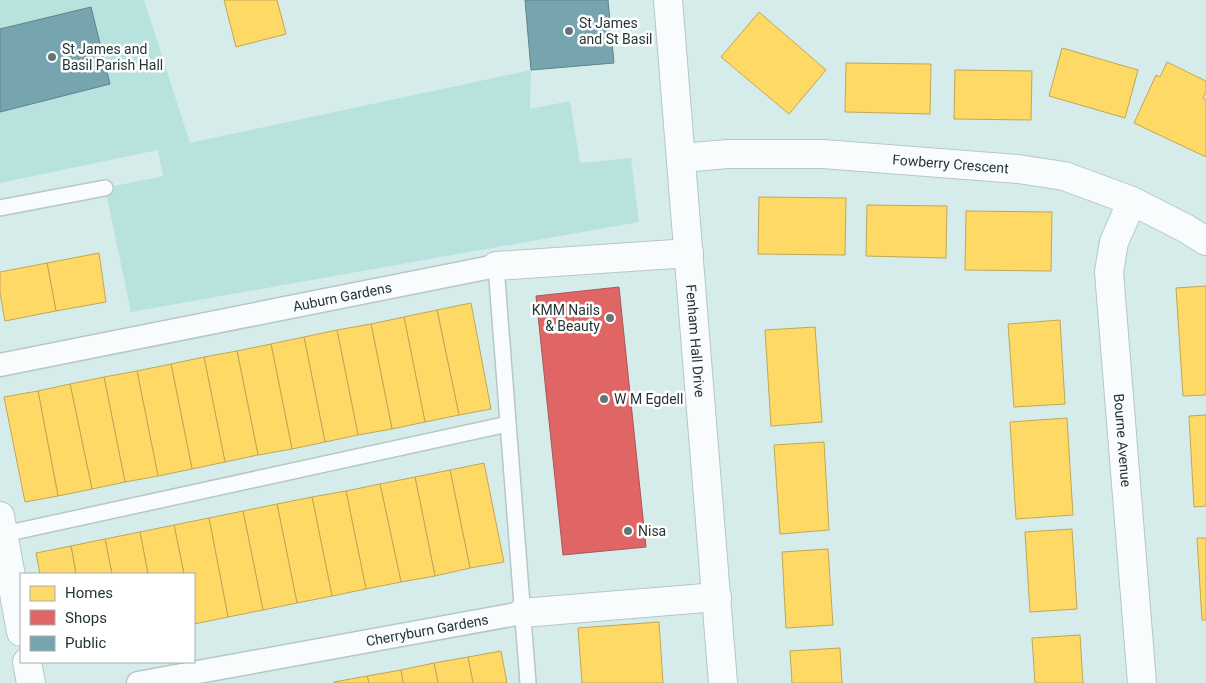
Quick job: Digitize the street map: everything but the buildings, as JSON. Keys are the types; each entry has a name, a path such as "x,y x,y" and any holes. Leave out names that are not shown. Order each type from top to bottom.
{"street":[{"name":"Fenham Hall Drive","path":"668,0 723,683"},
{"name":"Fowberry Crescent","path":"681,158 728,154 823,154 1018,169 1064,176 1132,202 1185,228 1206,241"},
{"name":"Bourne Avenue","path":"1132,202 1114,242 1110,272 1142,683"},
{"name":"Auburn Gardens","path":"0,365 496,266 688,253"},
{"path":"1,528 20,627"},
{"name":"Cherryburn Gardens","path":"138,683 522,613 717,597"},
{"path":"27,663 31,683"}],"lane":[{"path":"0,208 105,188"},
{"path":"496,266 528,683"},
{"path":"1,528 508,424"}],"green space":[{"path":"0,0 144,0 190,143 531,70 530,109 570,101 580,163 631,158 639,222 131,312 105,188 163,176 158,150 0,183"}],"place":[{"name":"St James and St Basil","path":"569,31"},
{"name":"St James and Basil Parish Hall","path":"52,57"},
{"name":"KMM Nails & Beauty","path":"610,318"},
{"name":"W M Egdell","path":"604,399"},
{"name":"Nisa","path":"628,531"}]}
